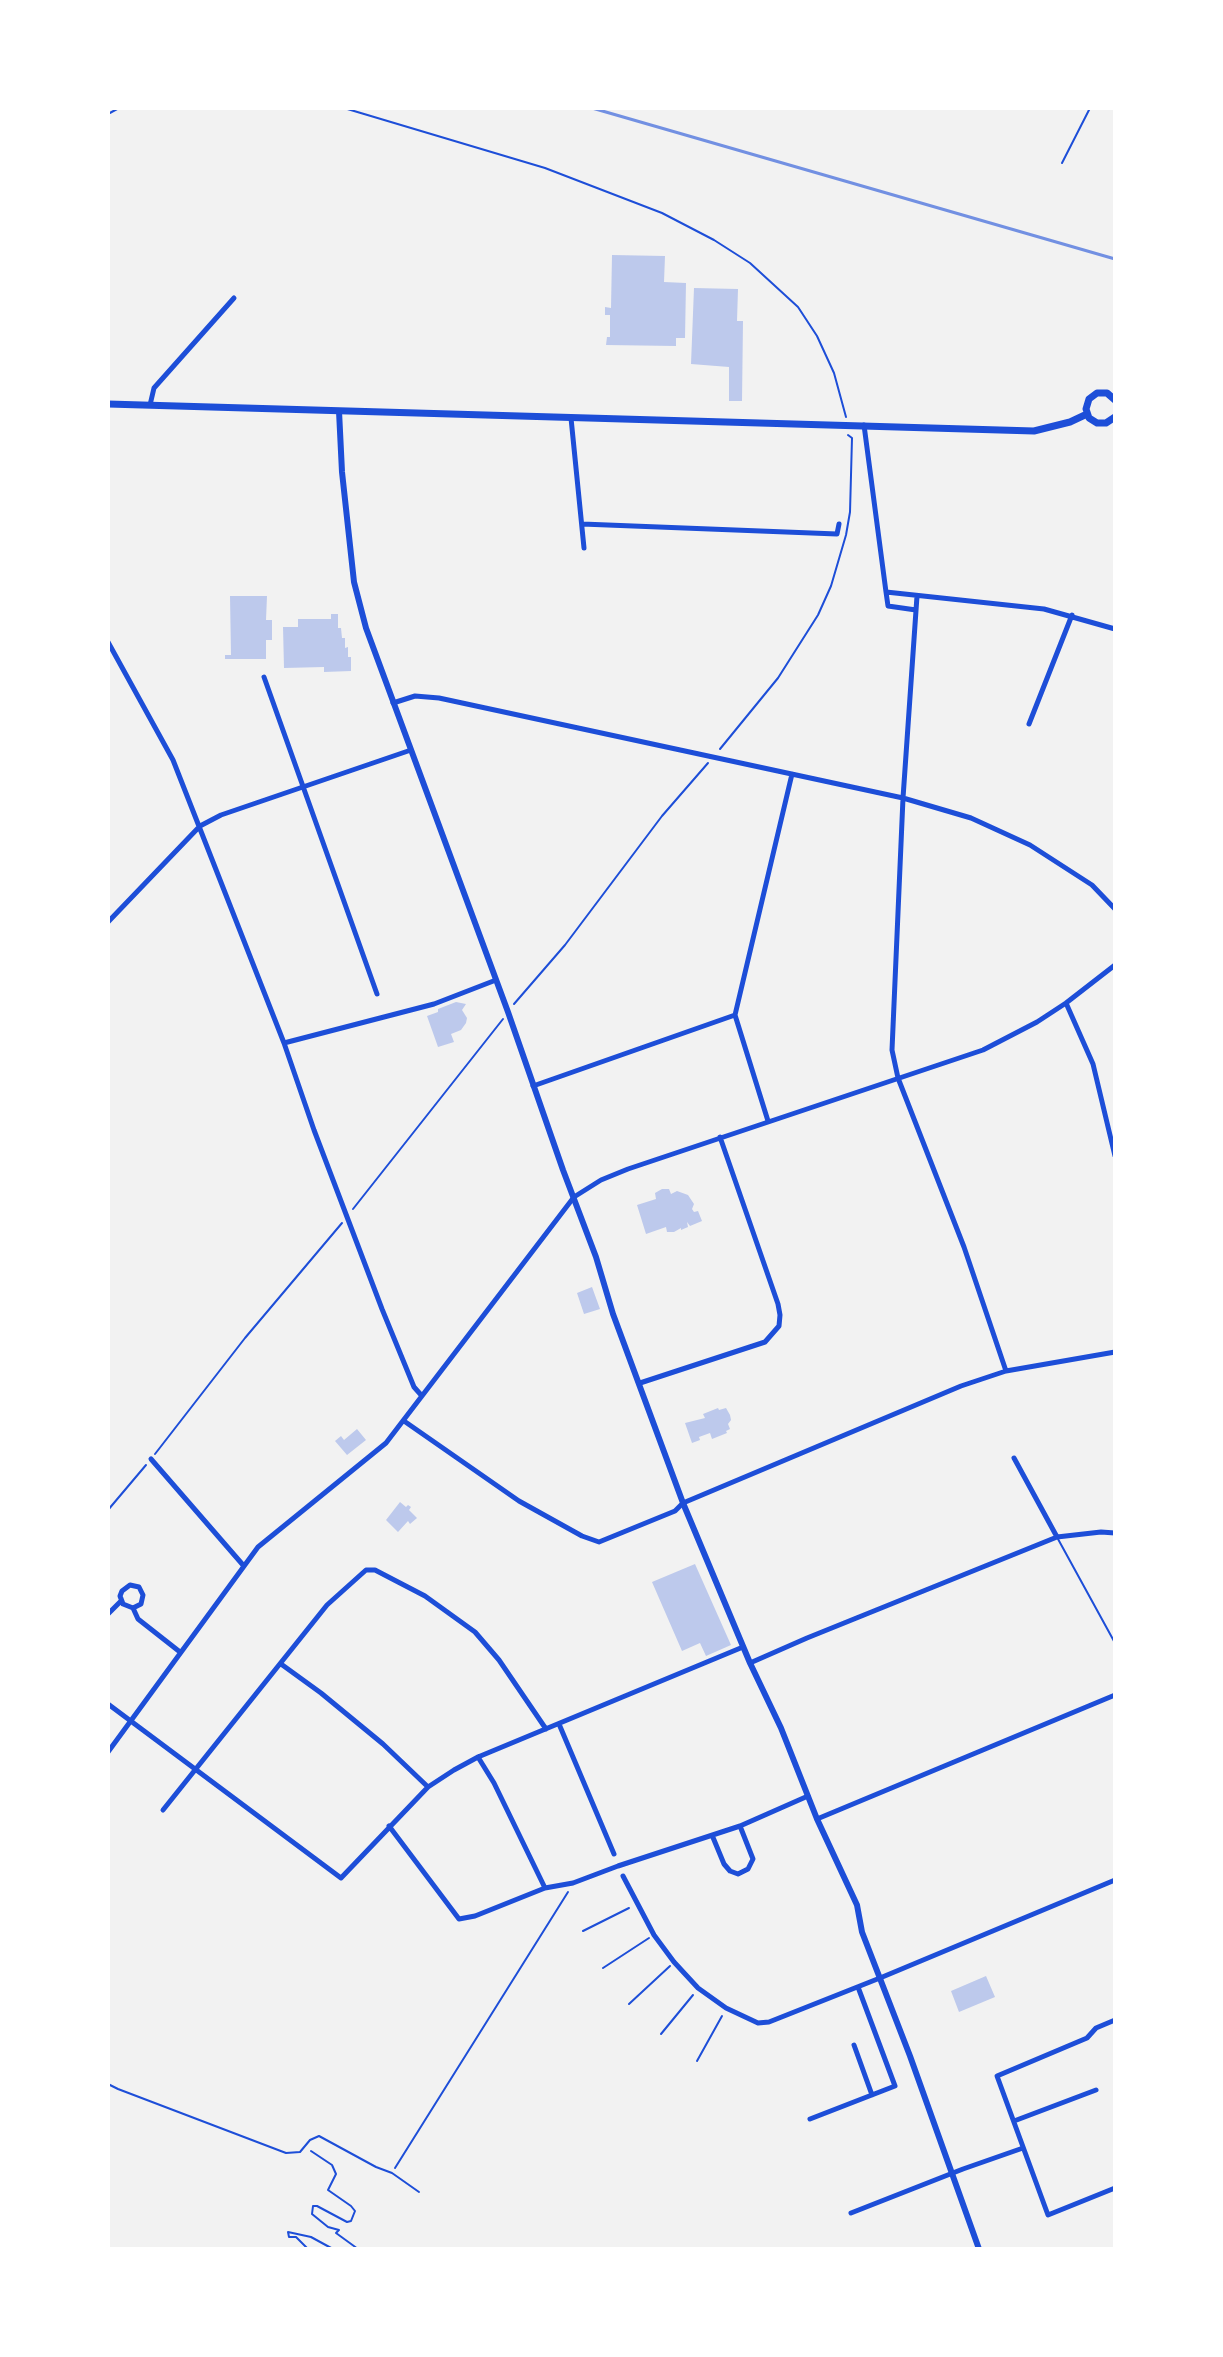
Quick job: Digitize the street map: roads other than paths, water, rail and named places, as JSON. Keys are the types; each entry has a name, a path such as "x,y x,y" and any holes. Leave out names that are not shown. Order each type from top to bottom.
{"main road":[{"path":"1114,421 1097,423 1086,409 1089,399 1097,393 1107,393 1115,399"},
{"path":"108,404 1034,431 1070,422 1087,414"}],"street":[{"path":"150,405 154,388 234,298"},
{"path":"339,411 342,472 356,596 392,703 508,1012 613,1314 683,1503 817,1819 857,1905 862,1932 979,2249"},
{"path":"571,417 584,548"},
{"path":"864,425 888,606 916,610"},
{"path":"582,524 837,534 839,524"},
{"path":"886,592 1044,609 1115,629"},
{"path":"917,596 903,798 892,1050 898,1078 964,1247 1006,1371"},
{"path":"1029,724 1072,615"},
{"path":"108,642 173,760 284,1043 347,1217 412,1382 422,1396"},
{"path":"264,677 377,994"},
{"path":"392,703 415,696 439,698 903,798 971,818 1030,845 1092,885 1115,909"},
{"path":"108,922 200,826 221,815 411,750"},
{"path":"768,1121 735,1015 792,774"},
{"path":"108,1752 243,1565 272,1534 379,1451 574,1197 610,1175 992,1046 1066,1003 1115,965"},
{"path":"284,1043 434,1004 496,980"},
{"path":"1066,1003 1093,1064 1115,1156"},
{"path":"533,1086 735,1015"},
{"path":"640,1383 765,1342 779,1326 778,1304 720,1137"},
{"path":"404,1421 519,1501 582,1536 599,1542 675,1511 683,1503 961,1386 1006,1371 1115,1352"},
{"path":"1014,1458 1057,1537"},
{"path":"151,1459 243,1565"},
{"path":"750,1663 1057,1537 1115,1533"},
{"path":"163,1810 327,1605 366,1570 375,1570 425,1596 475,1632 499,1660 546,1729"},
{"path":"130,1585 142,1591 141,1604 133,1608 126,1606 120,1596 130,1585"},
{"path":"108,1614 121,1601"},
{"path":"133,1608 138,1619 180,1652"},
{"path":"108,1704 341,1878 428,1787 478,1757 743,1647"},
{"path":"281,1664 383,1744 428,1787"},
{"path":"817,1819 1115,1695"},
{"path":"559,1724 614,1854"},
{"path":"478,1757 494,1783 545,1888"},
{"path":"389,1826 459,1919 475,1916 545,1888 573,1883 740,1826 808,1796"},
{"path":"712,1835 724,1864 738,1874 748,1869 753,1859 740,1826"},
{"path":"623,1876 654,1935 674,1962 698,1988 726,2008 758,2023 769,2022 858,1987 1115,1880"},
{"path":"810,2119 895,2086 858,1987"},
{"path":"1115,2020 1096,2028 1087,2038 997,2076 1048,2215 1115,2188"},
{"path":"854,2045 872,2095"},
{"path":"1014,2121 1096,2090"},
{"path":"851,2213 1023,2148"}],"lane":[{"path":"1062,163 1090,108"},
{"path":"1057,1537 1115,1643"},
{"path":"108,2084 275,2151 293,2154 319,2136 392,2173 419,2192"}],"railway":[{"path":"592,108 1115,259"}]}
